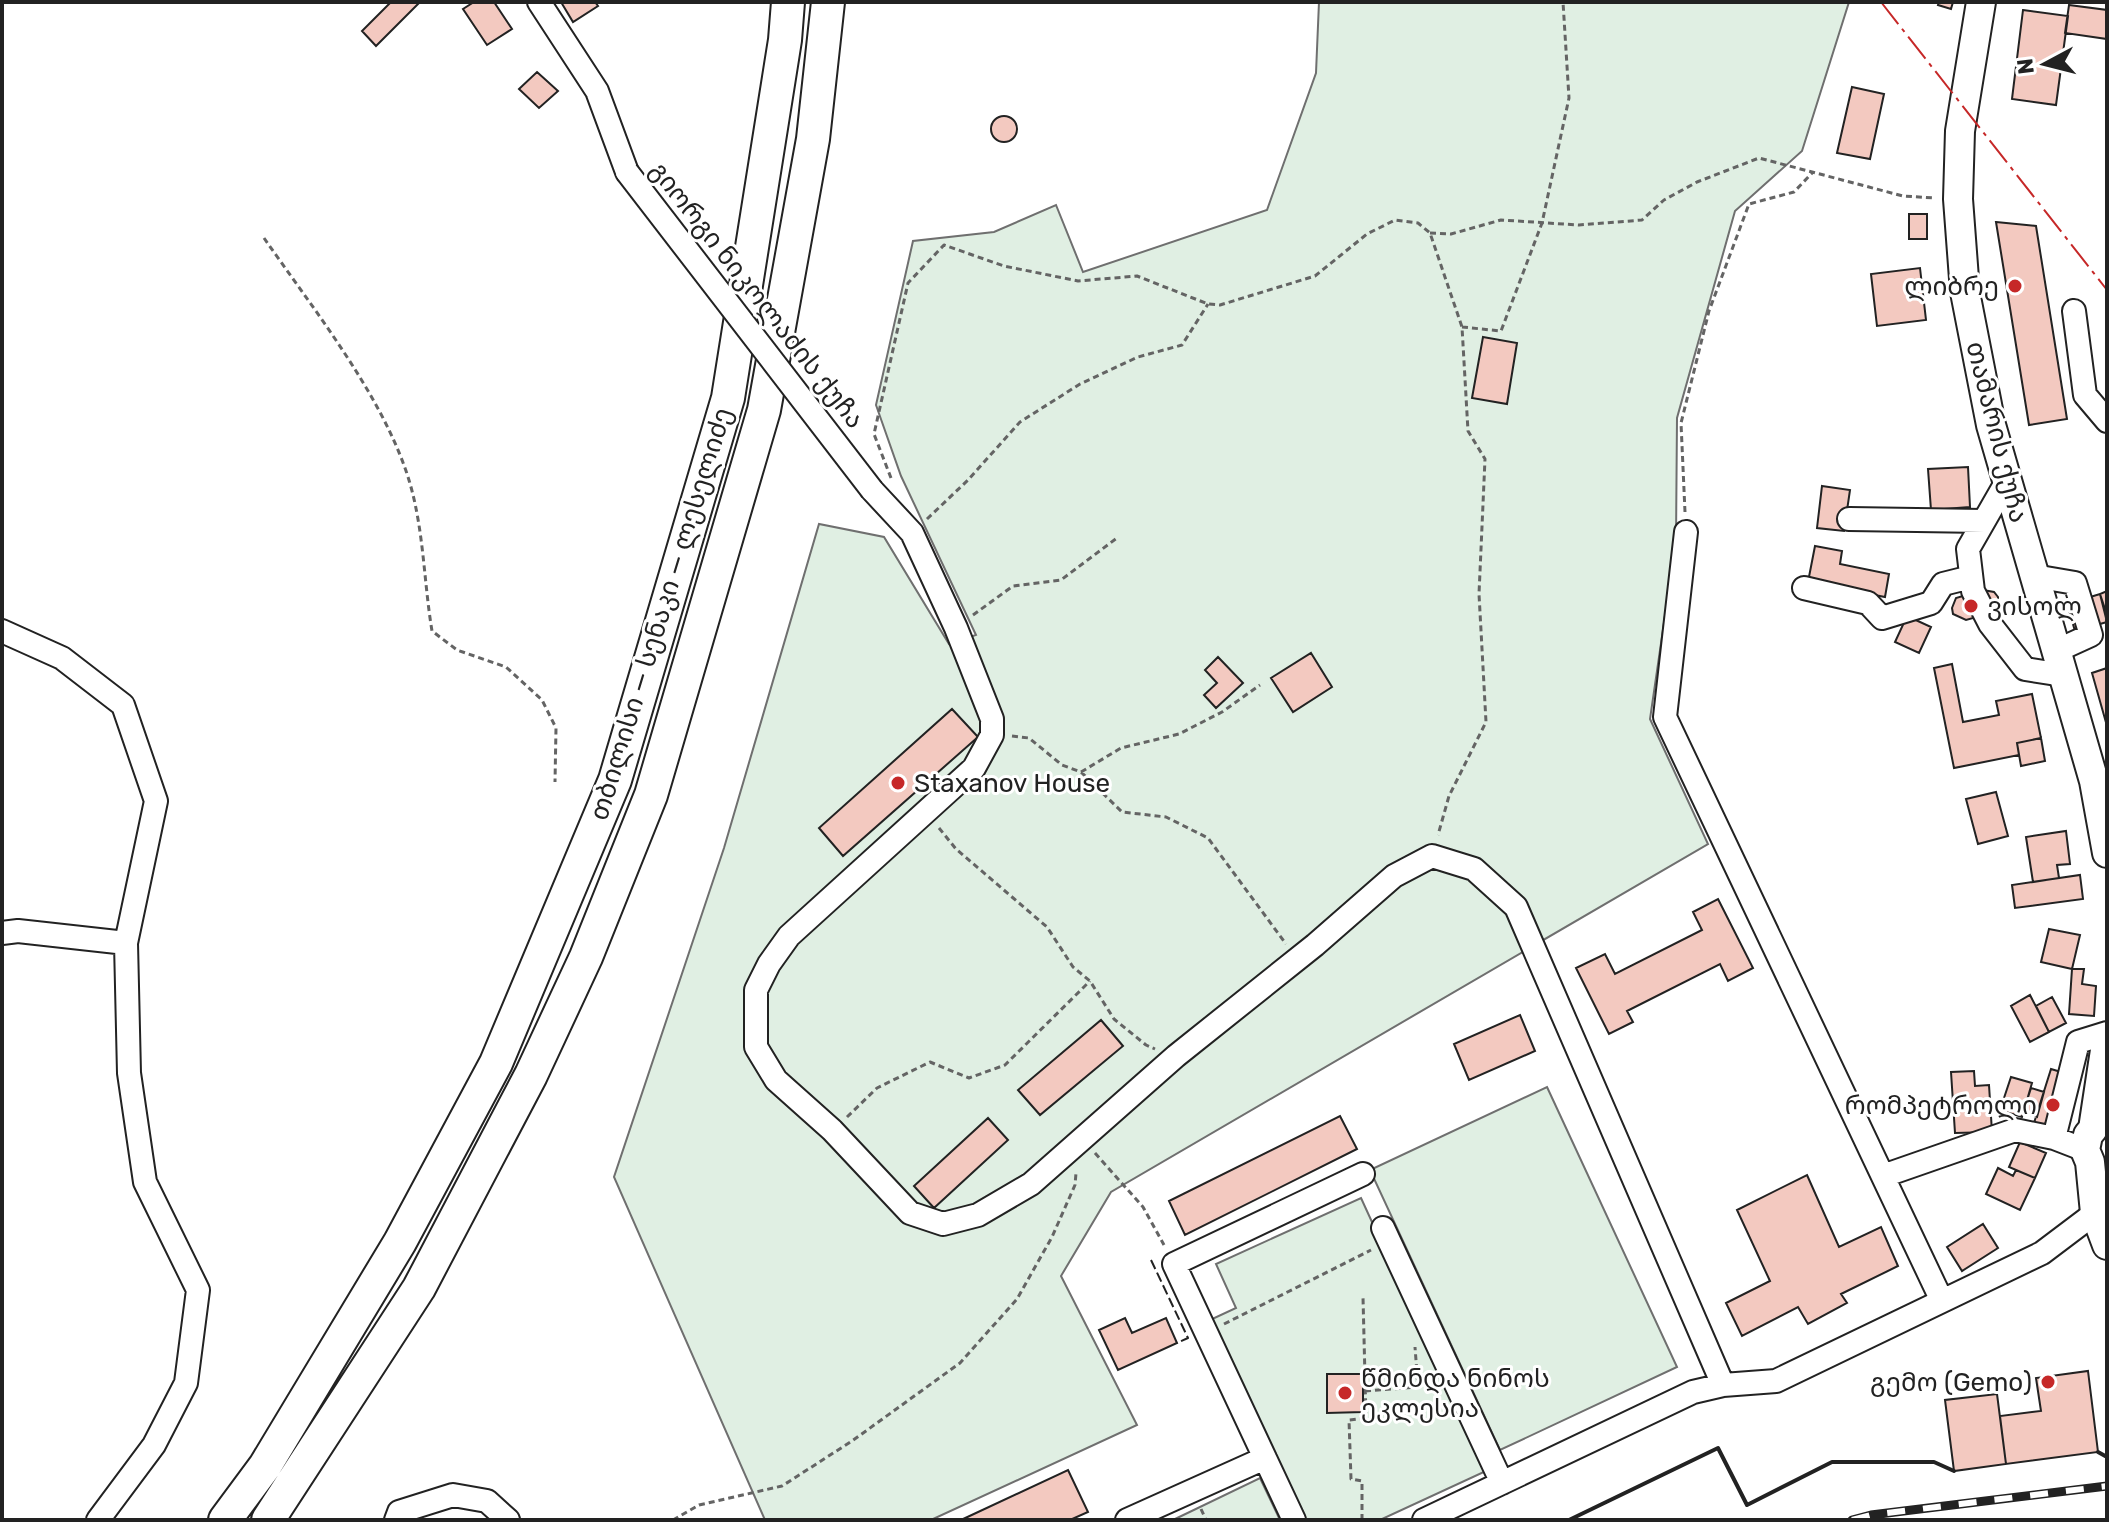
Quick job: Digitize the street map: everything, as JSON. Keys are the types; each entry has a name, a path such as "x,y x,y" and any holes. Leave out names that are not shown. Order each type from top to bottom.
{"highway":[{"name":"თბილისი — სენაკი — ლესელიძე","path":"225,1520 265,1466 400,1242 496,1063 615,780 728,398 785,40 788,2"},
{"name":"თბილისი — სენაკი — ლესელიძე","path":"268,1520 419,1288 543,1049 586,957 651,795 764,410 813,139 828,2"}],"main road":[{"name":"თამარის ქუჩა","path":"1981,2 1960,131 1958,199 1965,292 1991,425 2060,663 2101,780 2107,853"},
{"path":"2107,1035 2096,1147 2095,1213 2107,1245"}],"street":[{"name":"გიორგი ნიკოლაძის ქუჩა","path":"539,2 597,91 627,172 872,490 912,533 956,628 992,719 992,735"},
{"path":"2074,311 2085,395 2107,421"},
{"path":"2007,481 1968,549 1973,591 1990,624 2025,669 2060,663"},
{"path":"1849,519 1984,521"},
{"path":"1686,532 1665,717 1942,1301"},
{"path":"1804,588 1868,603 1882,618 1931,603 1943,584 1971,577"},
{"path":"2,631 62,658 123,705 156,801 126,943 129,1073 145,1182 198,1290 186,1383 154,1445 98,1520"},
{"path":"992,735 974,768 789,936 769,964 756,990 756,1047 776,1080 832,1130 910,1213 943,1224 978,1215 1031,1184 1176,1056 1394,876 1432,856 1474,869 1516,907 1723,1385"},
{"path":"2,933 18,931 126,943"},
{"path":"2054,1138 2078,1042 2107,1035"},
{"path":"1883,1176 2015,1130 2096,1147"},
{"path":"1294,1520 1174,1264 1363,1174"},
{"path":"1424,1520 1693,1392 1723,1385 1776,1381 2042,1253 2095,1213"},
{"path":"1386,1234 1502,1483"},
{"path":"1127,1520 1265,1458"},
{"path":"396,1520 399,1512 453,1495 487,1501 508,1520"}],"path":[{"path":"1462,327 1501,331 1542,223 1569,98 1563,2"},
{"path":"1430,233 1451,234 1501,220 1579,225 1642,220 1664,200 1697,182 1759,158 1903,196 1958,199"},
{"path":"1686,532 1681,423 1709,311 1749,204 1794,192 1813,172"},
{"path":"896,491 874,434 908,283 944,245 1004,266 1078,281 1137,276 1208,304 1220,305 1315,276 1367,234 1395,220 1418,223 1430,233 1462,327 1468,431 1485,459 1479,594 1486,722 1449,796 1432,856"},
{"path":"264,238 368,391 405,468 424,553 424,586 432,631 457,650 506,667 542,700 556,728 555,782"},
{"path":"912,533 968,480 1020,422 1080,384 1138,357 1182,345 1208,304"},
{"path":"956,628 1013,586 1061,580 1117,538"},
{"path":"1081,772 1121,748 1179,734 1222,712 1260,685"},
{"path":"992,735 1029,738 1062,765 1081,772 1122,812 1166,817 1208,838 1297,959"},
{"path":"927,813 956,849 1047,927 1073,967 1090,981 1114,1019 1146,1045 1176,1056"},
{"path":"832,1130 877,1088 930,1062 969,1078 1005,1065 1090,981"},
{"path":"1082,1138 1143,1207 1174,1264"},
{"path":"673,1520 699,1505 782,1486 852,1441 960,1363 1017,1299 1052,1237 1075,1185 1082,1138"},
{"path":"1206,1333 1386,1234"},
{"path":"1362,1520 1362,1481 1351,1479 1349,1420 1366,1418 1363,1297"},
{"path":"1365,1391 1418,1387 1415,1344"}],"green space":[{"path":"1319,2 1849,2 1802,151 1735,211 1677,418 1676,540 1650,719 1708,844 1111,1192 1061,1276 1137,1425 931,1520 765,1520 614,1177 724,848 819,524 884,537 949,644 976,635 901,476 876,405 913,241 994,232 1056,205 1083,272 1267,210 1316,73"},
{"path":"1547,1087 1677,1367 1500,1450 1370,1170"},
{"path":"1361,1198 1486,1471 1380,1520 1301,1520 1210,1320 1236,1308 1216,1264"},
{"path":"1260,1478 1280,1520 1173,1520"}],"building":[{"path":"391,2 420,2 376,46 362,31"},
{"path":"474,2 494,2 512,29 487,45 463,9"},
{"path":"561,2 595,2 598,6 573,22"},
{"path":"1939,2 1953,2 1951,9 1938,5"},
{"path":"2069,5 2107,10 2107,39 2065,33"},
{"path":"2023,10 2068,16 2056,105 2012,99"},
{"path":"537,72 558,91 539,108 519,89"},
{"path":"1852,87 1884,94 1870,159 1837,153"},
{"path":"1004,116 1013,120 1017,129 1013,138 1004,142 995,138 991,129 995,120"},
{"path":"1909,214 1927,214 1927,239 1909,239"},
{"path":"1996,222 2036,226 2067,419 2029,425"},
{"path":"1920,268 1926,320 1877,326 1871,274"},
{"path":"1483,337 1517,343 1507,404 1472,398"},
{"path":"1968,467 1970,507 1931,510 1928,469"},
{"path":"1822,486 1850,490 1844,531 1817,528"},
{"path":"1815,546 1842,551 1840,564 1889,574 1885,597 1808,582"},
{"path":"1983,590 1994,592 1998,597 1995,612 1966,620 1953,614 1956,598"},
{"path":"2107,591 2107,615 2100,594"},
{"path":"2100,594 2107,622 2075,631 2067,604"},
{"path":"1907,616 1931,627 1919,653 1895,642"},
{"path":"1311,653 1332,687 1293,712 1271,678"},
{"path":"1218,657 1243,683 1216,708 1204,695 1217,683 1205,670"},
{"path":"1952,664 1963,722 1999,715 1996,701 2032,694 2041,738 2017,743 2019,755 1954,768 1934,668"},
{"path":"2107,668 2107,726 2092,673"},
{"name":"Staxanov House","path":"952,709 978,737 843,856 819,828"},
{"path":"2041,738 2045,761 2021,766 2017,743"},
{"path":"1996,792 2008,836 1978,844 1966,799"},
{"path":"2066,831 2070,864 2057,865 2059,878 2033,882 2026,837"},
{"path":"2080,875 2083,899 2015,908 2012,885"},
{"path":"1718,899 1753,968 1728,981 1720,964 1627,1011 1633,1022 1609,1034 1576,968 1605,954 1615,974 1702,930 1693,912"},
{"path":"2049,929 2080,935 2072,969 2041,962"},
{"path":"2072,969 2084,969 2082,984 2096,986 2094,1016 2069,1014"},
{"path":"2030,995 2049,1032 2030,1042 2011,1006"},
{"path":"2052,997 2066,1023 2049,1032 2036,1006"},
{"path":"1520,1015 1535,1051 1469,1080 1454,1044"},
{"path":"1101,1020 1123,1046 1040,1115 1018,1090"},
{"path":"2051,1069 2081,1078 2064,1133 2034,1123"},
{"path":"1974,1071 1975,1086 1989,1085 1992,1132 1955,1133 1951,1072"},
{"path":"2011,1077 2032,1083 2022,1117 2000,1110"},
{"path":"2031,1088 2044,1092 2037,1117 2023,1113"},
{"path":"1340,1116 1357,1149 1185,1235 1169,1201"},
{"path":"988,1118 1008,1140 934,1208 914,1186"},
{"path":"2020,1142 2046,1153 2035,1178 2009,1167"},
{"path":"1998,1168 2013,1176 2016,1170 2035,1178 2020,1210 1986,1194"},
{"path":"1807,1175 1839,1247 1881,1227 1898,1266 1841,1294 1847,1303 1808,1324 1798,1307 1742,1336 1726,1303 1770,1281 1737,1210"},
{"path":"1983,1224 1998,1248 1962,1271 1947,1247"},
{"path":"1125,1318 1132,1333 1166,1318 1177,1343 1118,1370 1099,1330"},
{"path":"2088,1371 2098,1452 2006,1464 2000,1416 2041,1411 2036,1378"},
{"name":"წმინდა ნინოს ეკლესია","path":"1327,1374 1363,1374 1363,1412 1327,1413"},
{"path":"1997,1394 2006,1464 1954,1471 1945,1400"},
{"path":"1068,1470 1088,1512 1070,1520 961,1520"}],"railway":[{"path":"1852,1520 1871,1515 2107,1486"}],"fence":[{"path":"1151,1260 1188,1338 1177,1343"}],"wall":[{"path":"1569,1520 1718,1448 1747,1505 1832,1462 1934,1462 1954,1471"},
{"path":"2098,1452 2107,1457"}],"power":[{"path":"1881,2 2107,290"}],"place":[{"name":"ლიბრე","path":"2015,286"},
{"name":"ვისოლ","path":"1971,606"},
{"name":"Staxanov House","path":"898,783"},
{"name":"რომპეტროლი","path":"2053,1105"},
{"name":"გემო (Gemo)","path":"2048,1382"},
{"name":"წმინდა ნინოს ეკლესია","path":"1345,1393"}]}
